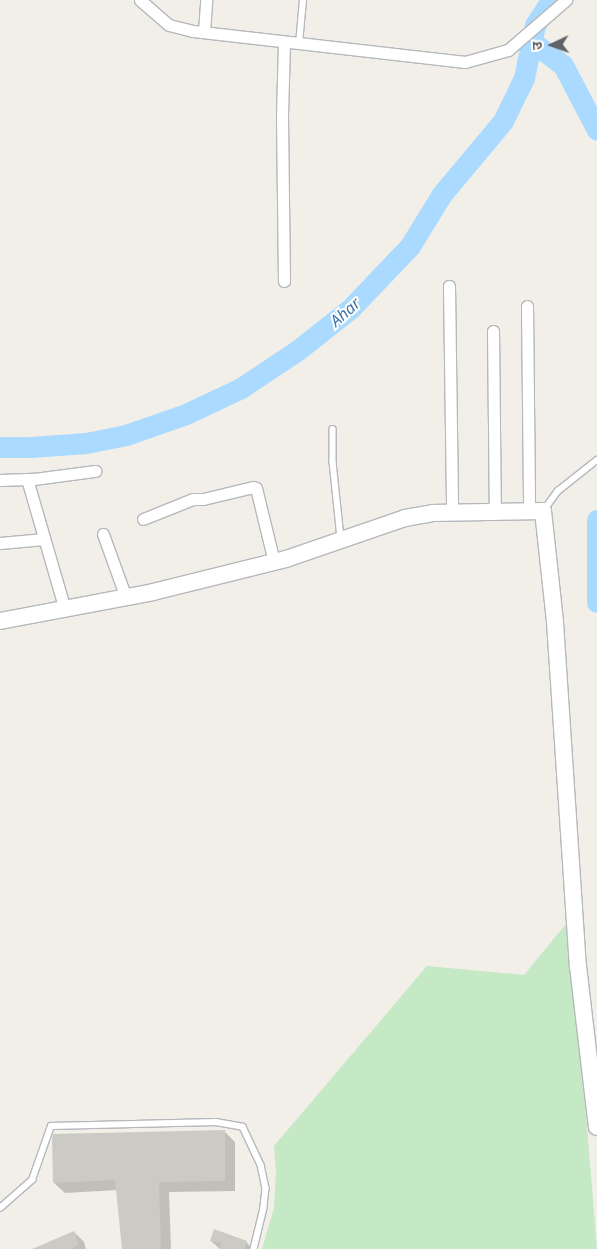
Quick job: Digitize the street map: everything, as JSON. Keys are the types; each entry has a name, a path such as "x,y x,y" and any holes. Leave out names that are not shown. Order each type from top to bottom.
{"street":[{"path":"140,0 169,25 204,32 465,62 508,50 566,0"},
{"path":"204,32 206,0"},
{"path":"284,42 282,115 284,281"},
{"path":"450,286 452,514"},
{"path":"527,306 536,512 555,622 578,966 597,1127"},
{"path":"493,330 495,514"},
{"path":"0,480 27,479 95,471"},
{"path":"27,479 65,610"},
{"path":"143,519 193,499 203,499 253,487 256,488 274,562"},
{"path":"0,621 126,598 274,562 405,518 432,513 495,514 536,512"},
{"path":"103,534 126,598"},
{"path":"0,543 44,539"}],"lane":[{"path":"299,44 303,0"},
{"path":"333,428 333,462 341,540"},
{"path":"536,512 558,491 597,460"},
{"path":"0,1208 32,1180 51,1126 216,1122 243,1128 261,1165 266,1188 264,1208 254,1249"}],"green space":[{"path":"570,919 597,1249 262,1249 274,1208 276,1172 274,1146 427,966 524,975"}],"building":[{"path":"225,1130 225,1181 159,1182 161,1249 122,1249 115,1180 53,1183 53,1134"},
{"path":"214,1229 247,1241 245,1249 220,1249 221,1242 210,1241"},
{"path":"74,1231 79,1245 72,1249 32,1249"}],"waterway":[{"name":"Ahar","path":"0,447 86,443 126,435 186,414 241,388 298,350 350,309 410,246 442,194 503,121 524,78 535,25 551,0"},
{"path":"531,41 563,65 597,130"},
{"path":"597,520 597,602"}]}
